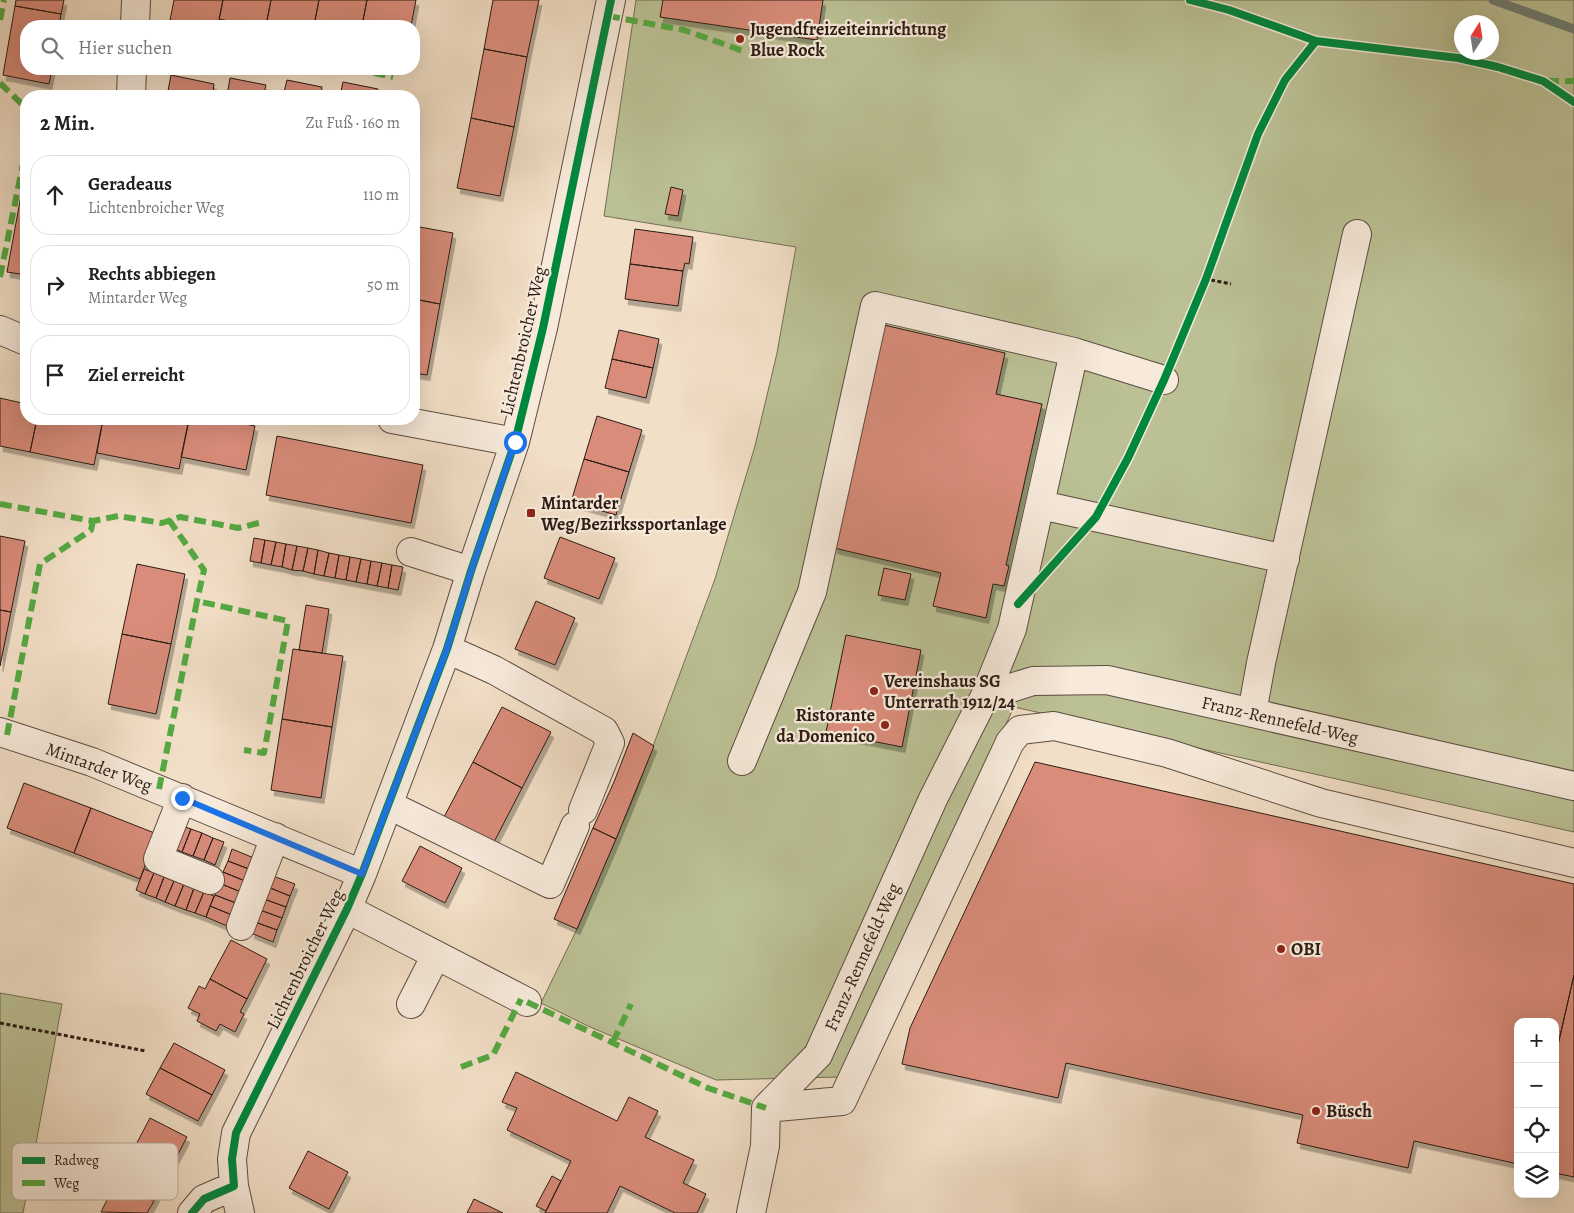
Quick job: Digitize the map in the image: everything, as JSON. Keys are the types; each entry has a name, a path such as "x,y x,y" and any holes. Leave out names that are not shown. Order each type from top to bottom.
{"street":[{"path":"135,20 136,0"},
{"name":"Lichtenbroicher Weg","path":"234,1186 232,1159 236,1133 347,909 362,874 447,649 471,571 515,442 543,328 611,0"},
{"path":"131,90 132,75"},
{"path":"1252,713 1357,234"},
{"path":"742,761 812,592 875,306 1074,352 1164,380"},
{"path":"0,330 20,338"},
{"name":"Franz-Rennefeld-Weg","path":"766,1108 818,1054 933,799 985,696 1012,629 1074,352"},
{"path":"420,424 515,442"},
{"path":"1041,505 1285,559"},
{"path":"411,552 471,571"},
{"path":"389,805 550,884 610,743 604,731 494,670 447,649"},
{"name":"Franz-Rennefeld-Weg","path":"985,696 1033,681 1107,680 1574,786"},
{"path":"751,1213 765,1146 766,1108 842,1101 1010,742 1020,730 1054,726 1157,750 1321,804 1574,863"},
{"name":"Mintarder Weg","path":"0,732 92,762 362,874"},
{"path":"182,798 158,859 210,880"},
{"path":"241,926 276,837"},
{"name":"Lichtenbroicher Weg","path":"347,909 526,1002"},
{"path":"411,1004 436,955"},
{"path":"192,1213 204,1199 234,1186"},
{"path":"234,1186 240,1213"},
{"path":"234,1186 251,1213"}],"path":[{"path":"1211,280 1230,284"},
{"path":"0,1023 146,1051"}],"green space":[{"path":"636,0 1574,0 1574,832 1014,707 839,1077 716,1080 590,1027 541,1003 577,929 636,792 715,579 755,446 777,353 796,247 604,216"},
{"path":"0,993 62,1004 36,1143 12,1143 12,1200 25,1200 23,1213 0,1213"}],"building":[{"path":"16,0 64,0 61,14 15,6"},
{"path":"174,0 223,0 219,20 170,20"},
{"path":"223,0 271,0 267,20 219,19"},
{"path":"271,0 319,0 315,20 267,20"},
{"path":"319,0 367,0 363,20 315,20"},
{"path":"367,0 416,0 412,20 363,20"},
{"path":"493,0 539,0 527,57 484,49"},
{"path":"663,0 823,0 817,40 660,17"},
{"path":"15,6 61,14 60,20 20,20 20,75 51,75 49,84 3,75"},
{"path":"484,49 527,57 514,127 471,118"},
{"path":"171,75 214,84 213,90 168,90"},
{"path":"230,78 266,85 265,90 228,90"},
{"path":"287,80 322,87 322,90 284,90"},
{"path":"343,82 378,89 378,90 341,90"},
{"path":"471,118 514,127 500,196 457,188"},
{"path":"671,187 683,190 678,216 665,214"},
{"path":"20,201 20,274 7,272"},
{"path":"420,227 453,233 440,304 420,300"},
{"path":"635,229 693,237 689,264 685,263 683,271 630,264"},
{"path":"630,264 683,271 678,306 625,299"},
{"path":"420,300 440,304 427,375 420,374"},
{"path":"884,325 1005,353 996,394 1042,404 1006,565 1009,566 1004,586 993,584 986,618 933,606 941,573 834,548"},
{"path":"619,330 659,339 653,368 612,359"},
{"path":"612,359 653,368 646,398 605,388"},
{"path":"0,398 20,403 20,425 36,425 30,452 0,446"},
{"path":"597,416 642,430 629,472 584,459"},
{"path":"36,425 102,425 94,465 30,452"},
{"path":"102,425 188,425 179,469 97,453"},
{"path":"188,425 255,426 246,470 181,457"},
{"path":"277,436 423,465 411,523 266,495"},
{"path":"584,459 629,472 616,515 571,502"},
{"path":"0,536 25,541 11,612 0,610"},
{"path":"560,537 615,558 599,599 544,578"},
{"path":"254,538 265,540 261,563 250,561"},
{"path":"265,540 276,542 271,565 261,563"},
{"path":"276,542 286,544 282,567 271,565"},
{"path":"286,544 297,546 292,570 282,567"},
{"path":"297,546 308,548 303,571 292,570"},
{"path":"308,548 318,550 314,574 303,571"},
{"path":"318,550 329,553 324,576 314,574"},
{"path":"329,553 339,555 335,578 324,576"},
{"path":"339,555 350,557 346,580 335,578"},
{"path":"350,557 361,559 356,582 346,580"},
{"path":"361,559 371,561 367,584 356,582"},
{"path":"371,561 382,563 377,586 367,584"},
{"path":"382,563 392,565 388,588 377,586"},
{"path":"137,564 185,574 171,644 122,634"},
{"path":"392,565 403,567 398,590 388,588"},
{"path":"884,568 911,574 905,600 878,595"},
{"path":"536,601 575,618 555,665 515,649"},
{"path":"306,605 329,609 322,653 299,650"},
{"path":"0,610 11,612 0,666"},
{"path":"122,634 171,644 156,714 108,704"},
{"name":"Vereinshaus SG Unterrath 1912/24","path":"846,635 921,650 902,747 826,732"},
{"path":"293,649 343,656 332,727 282,719"},
{"path":"502,707 551,732 522,788 473,762"},
{"path":"282,719 332,727 321,798 271,790"},
{"path":"633,733 654,746 616,839 593,828 614,782"},
{"path":"473,762 522,788 493,844 444,817"},
{"path":"1035,762 1574,884 1574,975 1559,1041 1559,1018 1514,1018 1514,1163 1414,1141 1408,1168 1297,1143 1303,1115 1066,1063 1058,1098 902,1064 910,1028"},
{"path":"24,783 91,808 74,853 7,828"},
{"path":"91,808 157,834 140,879 74,853"},
{"path":"180,825 191,829 182,852 171,847"},
{"path":"593,828 616,839 577,929 554,919"},
{"path":"191,829 202,833 193,856 182,852"},
{"path":"202,833 213,838 204,860 193,856"},
{"path":"213,838 224,842 215,865 204,860"},
{"path":"420,846 462,868 445,903 402,881"},
{"path":"232,849 254,858 249,869 228,861"},
{"path":"228,861 249,869 245,881 223,872"},
{"path":"144,869 154,873 145,894 136,890"},
{"path":"223,872 245,881 241,892 219,883"},
{"path":"154,873 164,877 156,898 145,894"},
{"path":"273,876 295,884 290,896 268,887"},
{"path":"164,877 174,881 165,902 156,898"},
{"path":"174,881 184,884 175,906 165,902"},
{"path":"219,883 241,892 236,903 215,895"},
{"path":"184,884 194,888 186,910 175,906"},
{"path":"268,887 290,896 286,907 264,899"},
{"path":"194,888 204,892 195,913 186,910"},
{"path":"204,892 214,896 206,917 195,913"},
{"path":"215,895 236,903 232,915 210,906"},
{"path":"264,899 286,907 282,918 260,910"},
{"path":"210,906 232,915 227,926 206,917"},
{"path":"260,910 282,918 277,930 255,922"},
{"path":"255,922 277,930 273,942 251,933"},
{"path":"231,940 267,959 247,999 210,979"},
{"path":"1574,975 1574,1177 1559,1174 1559,1041"},
{"path":"210,979 247,999 240,1012 244,1014 235,1032 220,1024 216,1031 197,1021 200,1014 188,1008 199,986 205,989"},
{"path":"174,1043 225,1070 212,1095 160,1068"},
{"path":"160,1068 212,1095 198,1121 146,1094"},
{"path":"516,1072 617,1121 629,1097 658,1111 645,1137 694,1160 683,1183 706,1194 697,1213 675,1213 620,1186 607,1213 545,1213 571,1161 507,1130 517,1108 502,1102"},
{"path":"150,1118 187,1137 178,1154 178,1143 137,1143"},
{"path":"308,1151 348,1172 329,1209 289,1188"},
{"path":"552,1176 561,1181 546,1211 536,1206"},
{"path":"474,1199 503,1213 467,1213"},
{"path":"107,1200 154,1201 147,1213 101,1212"}],"waterway":[{"path":"1493,0 1574,29"}],"marked path":[{"path":"0,20 4,0"},
{"path":"608,16 684,30 746,52"},
{"path":"384,75 393,77"},
{"path":"1547,81 1574,81"},
{"path":"0,83 20,102"},
{"path":"0,277 20,179"},
{"path":"0,504 93,521 118,516 162,523 180,517 238,528 263,522"},
{"path":"169,520 204,570 197,601"},
{"path":"7,735 40,564 91,530 93,521"},
{"path":"159,789 197,601 288,621 264,753 244,750"},
{"path":"461,1067 493,1055 521,999"},
{"path":"527,1002 708,1088 766,1108"},
{"path":"613,1042 631,1004"}],"cycle path":[{"path":"192,1213 204,1199 234,1186 232,1159 236,1133 347,909 447,649 471,571 515,442 543,328 611,0"},
{"path":"1190,0 1229,10 1316,41 1458,58 1498,67 1543,81 1574,102"},
{"path":"1018,604 1096,517 1128,458 1164,380 1206,279 1258,134 1285,80 1316,41"}],"place":[{"name":"Jugendfreizeiteinrichtung Blue Rock","path":"740,39"},
{"name":"Mintarder Weg/Bezirkssportanlage","path":"531,513"},
{"name":"Vereinshaus SG Unterrath 1912/24","path":"874,691"},
{"name":"Ristorante da Domenico","path":"885,725"},
{"name":"OBI","path":"1281,949"},
{"name":"Büsch","path":"1316,1111"}],"route":[{"path":"182,798 362,874 447,649 471,571 515,442"}]}
